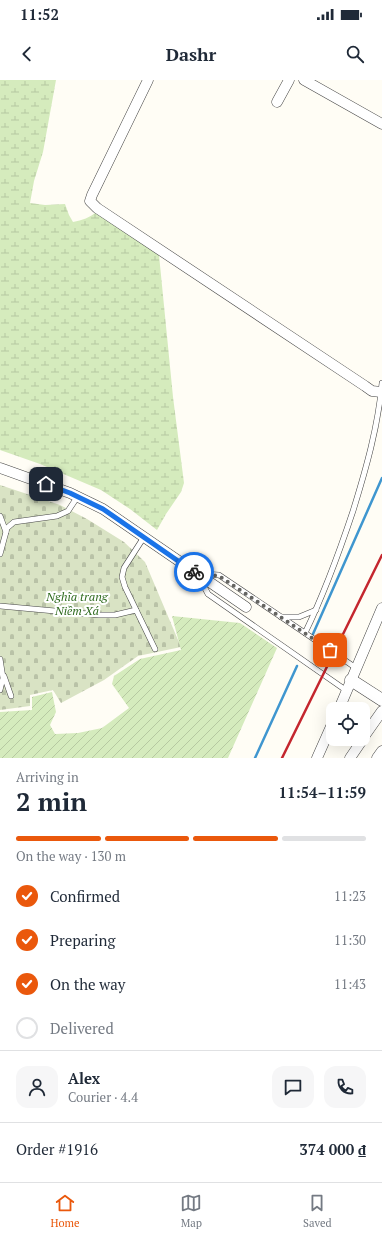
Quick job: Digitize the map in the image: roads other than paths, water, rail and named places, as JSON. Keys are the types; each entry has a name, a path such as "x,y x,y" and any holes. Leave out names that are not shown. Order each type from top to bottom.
{"street":[{"path":"148,80 90,201 97,208 365,386 372,390 381,388"},
{"path":"277,102 289,80"},
{"path":"304,80 382,124"},
{"path":"0,468 78,496 103,509 246,607"},
{"path":"342,702 380,615"},
{"path":"349,685 382,700"},
{"path":"370,729 382,711"},
{"path":"317,758 326,738"},
{"path":"350,758 358,746"},
{"path":"377,758 382,751"}],"lane":[{"path":"305,633 324,592 345,535 364,476 375,432 381,388"},
{"path":"0,554 7,528 14,522 57,516 68,511 78,496"},
{"path":"0,516 6,532"},
{"path":"144,537 124,568 122,576 125,587 155,649"},
{"path":"198,574 219,576 356,668"},
{"path":"198,574 208,594 349,685"},
{"path":"0,606 99,615 115,615 136,610"},
{"path":"280,616 299,617 316,610"},
{"path":"0,659 1,667 11,696"},
{"path":"0,690 3,673"}],"waterway":[{"path":"313,634 382,478"},
{"path":"255,758 297,666"}],"railway":[{"path":"282,758 382,555"}],"park label":[{"name":"Nghĩa trang Niềm Xá","path":"77,604"}]}
